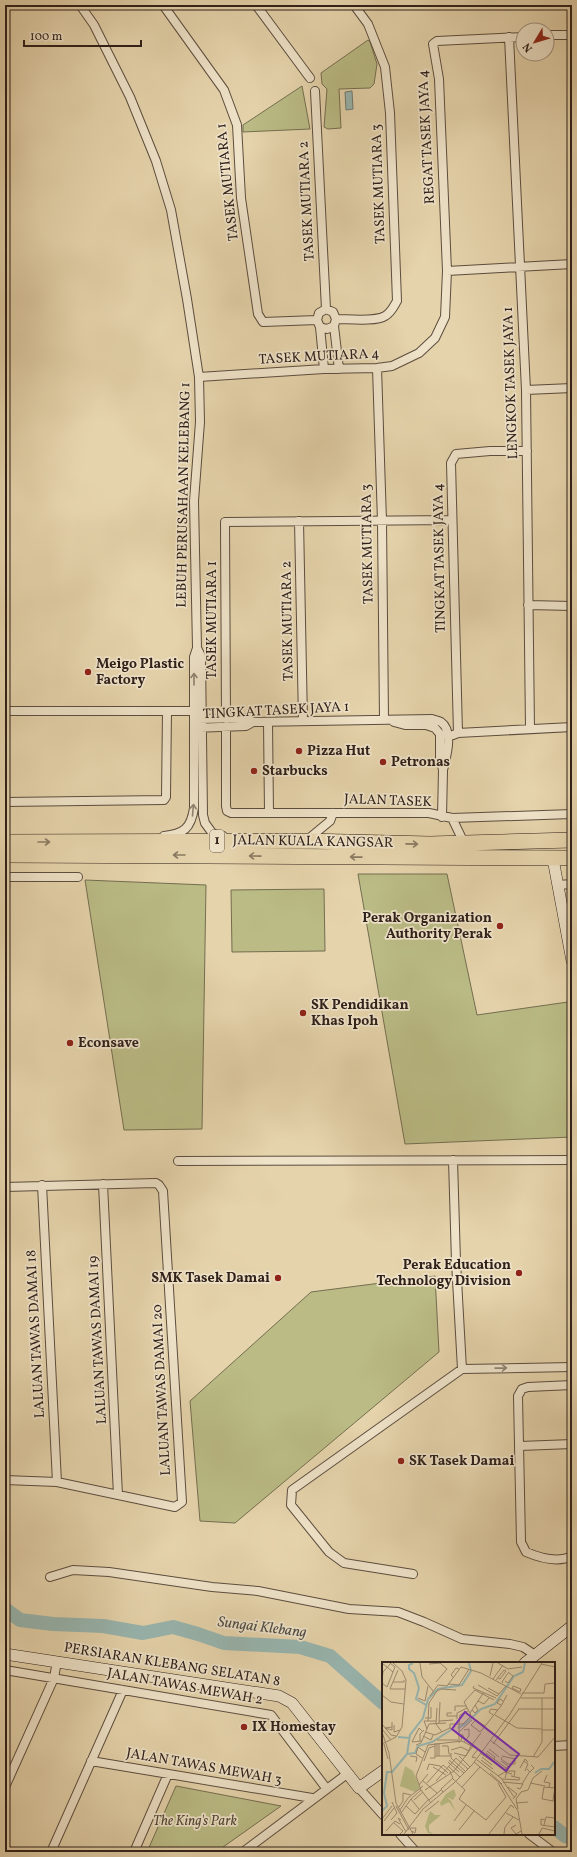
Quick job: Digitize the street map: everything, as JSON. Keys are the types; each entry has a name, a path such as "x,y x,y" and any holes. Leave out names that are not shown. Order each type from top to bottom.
{"highway":[{"name":"JALAN KUALA KANGSAR","path":"5,842 305,841 430,844 572,840"},
{"path":"430,844 438,849 542,849 548,852 553,859 559,851 572,844"},
{"name":"JALAN KUALA KANGSAR","path":"5,855 572,858"}],"street":[{"name":"LEBUH PERUSAHAAN KELEBANG 1","path":"80,5 94,26 130,97 156,161 171,210 188,299 199,377 200,422 194,501 196,648 201,656 194,808 192,820 188,828 166,836 140,837 129,842"},
{"name":"TASEK MUTIARA 1","path":"163,5 224,90 237,125 241,198 258,314 263,322 318,324"},
{"path":"256,5 310,78"},
{"name":"TASEK MUTIARA 3","path":"335,322 386,316 397,301 390,113 385,67 368,24 354,5"},
{"path":"555,36 572,36"},
{"name":"LENGKOK TASEK JAYA 1","path":"509,37 526,390 530,729"},
{"name":"REGAT TASEK JAYA 4","path":"447,271 439,80 433,44 437,41 515,37"},
{"name":"TASEK MUTIARA 2","path":"315,92 326,309"},
{"path":"447,271 572,264"},
{"name":"TASEK MUTIARA 4","path":"199,377 392,366 419,353 435,338 445,317 447,271"},
{"path":"324,369 318,324 319,313 326,309 333,312 339,369"},
{"path":"318,324 327,329 335,322"},
{"name":"TASEK MUTIARA 3","path":"376,368 382,521 384,719"},
{"path":"526,390 572,388"},
{"name":"TINGKAT TASEK JAYA 4","path":"458,733 451,463 456,454 490,451 527,451"},
{"path":"299,521 452,520"},
{"name":"TASEK MUTIARA 1","path":"227,811 225,522 299,521"},
{"name":"TASEK MUTIARA 2","path":"299,521 303,721"},
{"path":"528,605 572,606"},
{"path":"5,711 167,711 198,715 226,723"},
{"path":"5,802 164,800 166,797 167,711"},
{"name":"TINGKAT TASEK JAYA 1","path":"198,728 246,718 253,722 384,719 441,722 446,728 447,738 447,755 443,770 442,817"},
{"name":"TINGKAT TASEK JAYA 1","path":"384,719 405,725 426,725 435,728 440,734 440,757 443,770"},
{"path":"268,722 269,813"},
{"path":"447,738 458,733 572,727"},
{"name":"LEBUH PERUSAHAAN KELEBANG 1","path":"198,728 205,823 213,834 220,836 250,836 257,841"},
{"name":"JALAN TASEK","path":"227,811 231,813 429,813 452,818 572,814"},
{"path":"305,841 330,821 334,813"},
{"path":"452,818 464,843"},
{"path":"553,859 572,961"},
{"path":"5,878 78,876"},
{"path":"558,885 572,884"},
{"path":"453,1160 456,1262 462,1369"},
{"path":"178,1161 572,1160"},
{"name":"LALUAN TAWAS DAMAI 20","path":"5,1187 156,1183 163,1191 182,1502 175,1507 118,1495"},
{"name":"LALUAN TAWAS DAMAI 19","path":"103,1184 118,1495"},
{"name":"LALUAN TAWAS DAMAI 18","path":"42,1185 57,1482"},
{"path":"413,1574 344,1563 329,1552 291,1505 292,1490 462,1369 572,1367"},
{"path":"572,1385 528,1387 522,1390 518,1396 521,1542 526,1552 537,1557 554,1559 572,1556"},
{"path":"520,1446 572,1444"},
{"path":"5,1480 57,1482 118,1495"},
{"path":"50,1577 73,1570 109,1572 212,1587 262,1591 349,1609 387,1610 424,1622 462,1639 510,1644 523,1647 535,1655"},
{"path":"526,1662 572,1626"},
{"name":"PERSIARAN KLEBANG SELATAN 8","path":"5,1654 278,1696 292,1703 359,1788"},
{"path":"5,1787 54,1678 57,1661"},
{"name":"JALAN TAWAS MEWAH 2","path":"5,1670 271,1716 326,1788"},
{"path":"51,1852 123,1690"},
{"path":"555,1746 572,1745"},
{"name":"JALAN TAWAS MEWAH 3","path":"92,1761 312,1798"},
{"path":"382,1772 359,1788 382,1814"},
{"path":"134,1852 168,1774"},
{"path":"242,1852 312,1798 347,1774"},
{"path":"401,1835 416,1852"},
{"path":"530,1835 553,1852"},
{"path":"5,1850 10,1852"}],"green space":[{"path":"368,40 377,64 374,84 370,88 339,89 341,128 328,129 324,127 327,89 322,84 321,73"},
{"path":"302,86 310,129 243,132 243,125"},
{"path":"358,874 447,874 477,1015 568,1002 572,1019 572,1137 405,1144"},
{"path":"85,880 206,885 202,1129 124,1130"},
{"path":"324,889 325,951 232,952 231,890"},
{"path":"435,1276 439,1352 235,1523 200,1521 190,1401 311,1292"},
{"name":"The King's Park","path":"176,1786 281,1806 216,1852 147,1852"}],"water":[{"path":"352,91 353,109 346,110 345,92"}],"waterway":[{"name":"Sungai Klebang","path":"5,1609 20,1620 53,1624 103,1626 143,1633 173,1627 224,1643 300,1647 330,1656 382,1702"},
{"name":"Sungai Klebang","path":"555,1828 565,1836 572,1838"}],"place":[{"name":"Meigo Plastic Factory","path":"88,672"},
{"name":"Pizza Hut","path":"299,751"},
{"name":"Petronas","path":"383,762"},
{"name":"Starbucks","path":"254,771"},
{"name":"Perak Organization Authority Perak","path":"500,926"},
{"name":"SK Pendidikan Khas Ipoh","path":"303,1013"},
{"name":"Econsave","path":"70,1043"},
{"name":"Perak Education Technology Division","path":"519,1273"},
{"name":"SMK Tasek Damai","path":"278,1278"},
{"name":"SK Tasek Damai","path":"401,1461"},
{"name":"IX Homestay","path":"244,1727"}]}
